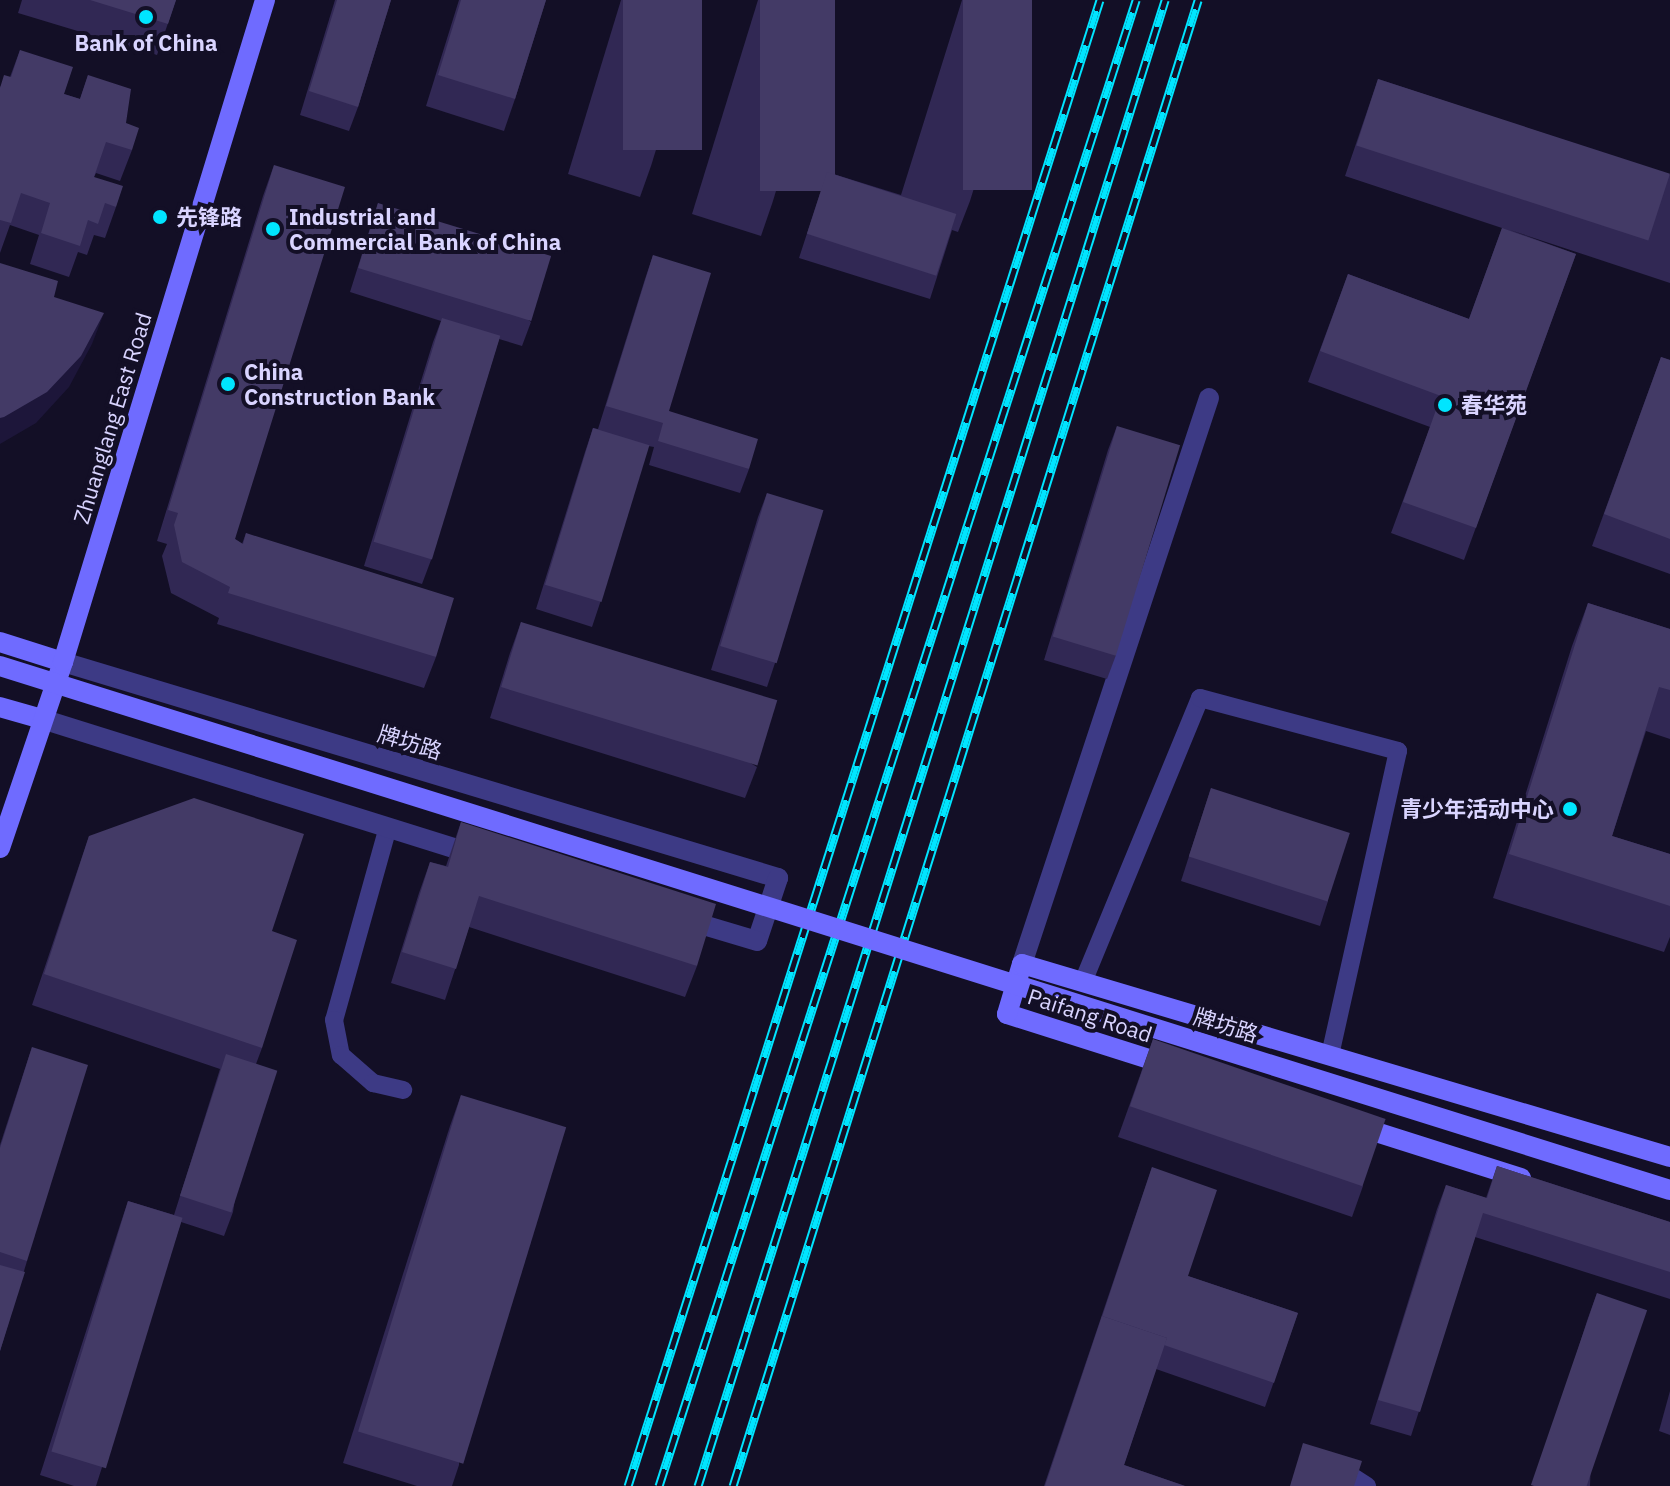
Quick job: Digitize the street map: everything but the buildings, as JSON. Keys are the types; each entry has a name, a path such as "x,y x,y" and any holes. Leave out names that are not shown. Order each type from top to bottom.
{"street":[{"name":"Zhuanglang East Road","path":"0,848 63,662 265,0"},
{"path":"1209,398 1019,974 1670,1188"},
{"name":"牌坊路","path":"0,642 778,878 757,941 667,914"},
{"name":"牌坊路","path":"0,666 1670,1188"},
{"path":"55,682 789,913"},
{"path":"0,707 505,864"},
{"name":"Paifang Road","path":"1196,1074 1007,1014 1019,974 1083,982 1670,1157"},
{"path":"1333,1118 1546,1186"}],"lane":[{"path":"1083,982 1200,698 1398,751 1330,1056"},
{"path":"388,827 334,1020 341,1055 373,1083 403,1090"},
{"path":"1336,1466 1367,1486"}],"railway":[{"path":"628,1486 1100,0"},
{"path":"659,1486 1136,0"},
{"path":"698,1486 1165,0"},
{"path":"733,1486 1198,0"}],"place":[{"name":"Bank of China","path":"146,17"},
{"name":"先锋路","path":"160,217"},
{"name":"Industrial and Commercial Bank of China","path":"273,229"},
{"name":"China Construction Bank","path":"228,384"},
{"name":"春华苑","path":"1445,405"},
{"name":"青少年活动中心","path":"1570,809"}]}
